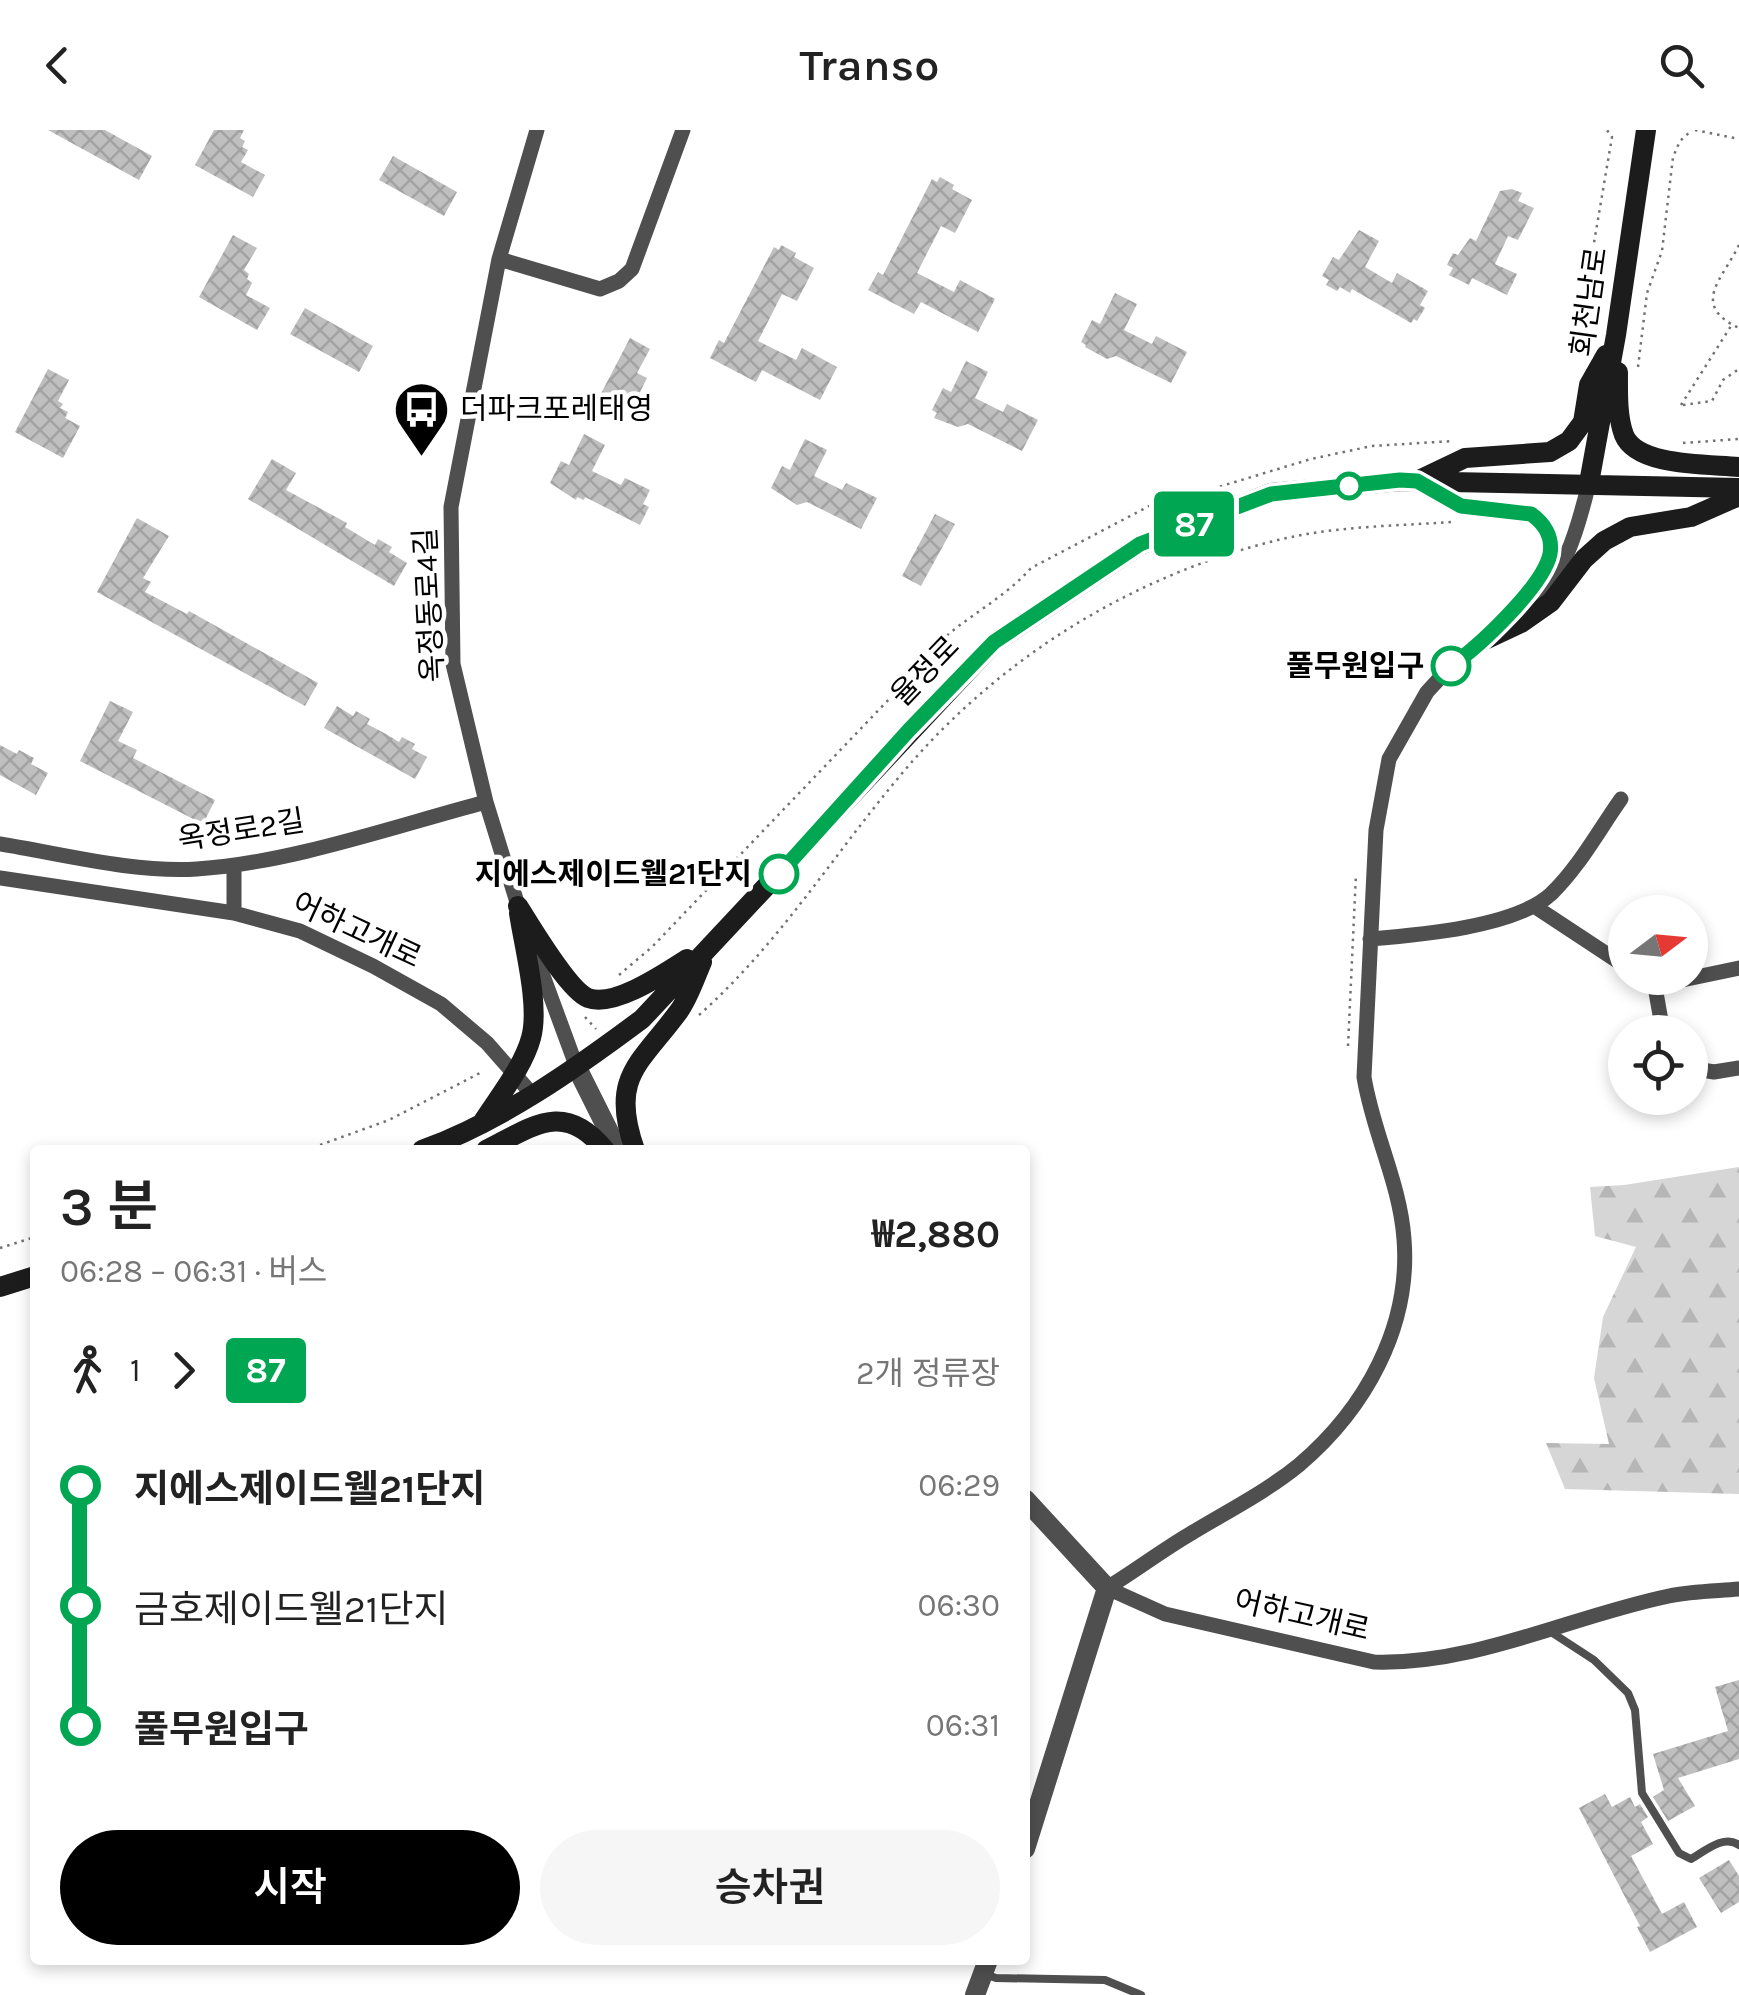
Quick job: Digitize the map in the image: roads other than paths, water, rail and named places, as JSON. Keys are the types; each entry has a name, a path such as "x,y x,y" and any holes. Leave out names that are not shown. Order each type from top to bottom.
{"main road":[{"name":"회천남로","path":"1589,483 1616,335 1646,130"},
{"path":"1616,335 1624,434 1635,451 1670,461 1739,467"},
{"path":"1417,481 1465,458 1550,452 1569,441 1583,422 1589,385 1616,335"},
{"name":"율정로","path":"433,1145 483,1122 577,1068 642,1018 994,642 1140,544 1271,494 1417,481 1739,488"},
{"path":"1487,639 1521,623 1551,602 1604,541 1630,527 1691,517 1739,496"},
{"path":"518,906 556,964 588,998 602,1001 656,979 710,945"},
{"path":"483,1122 532,1037 533,1010 518,906"},
{"path":"633,1145 624,1102 634,1064 681,1009 710,945"},
{"path":"497,1145 556,1119 571,1122 601,1145"},
{"path":"0,1287 30,1278"}],"street":[{"name":"옥정동로4길","path":"537,130 499,259 451,507 454,664 486,802 518,906 577,1068"},
{"path":"499,259 600,289 619,281 632,269 682,130"},
{"path":"1417,481 1461,506 1531,514 1546,529 1550,542 1547,562 1487,639"},
{"path":"1030,1834 1107,1588 1300,1464 1340,1424 1389,1346 1401,1304 1405,1242 1398,1200 1369,1108 1364,1077 1376,830 1389,758 1426,692 1451,666 1541,596 1564,565 1589,483"},
{"path":"1370,939 1441,932 1534,906 1565,878 1621,800"},
{"name":"옥정로2길","path":"0,844 154,869 195,869 280,856 486,802"},
{"path":"234,865 234,914"},
{"name":"어하고개로","path":"0,878 234,914 300,931 440,1004 487,1042 532,1094"},
{"path":"1534,906 1608,955"},
{"path":"1708,975 1739,968"},
{"path":"577,1068 616,1145"},
{"path":"1708,1071 1739,1068"},
{"name":"어하고개로","path":"1030,1504 1107,1588 1165,1614 1374,1662 1425,1659 1671,1596 1739,1589"},
{"path":"974,1995 985,1967"}],"lane":[{"path":"1547,1629 1594,1660 1633,1702 1642,1793 1679,1853 1691,1859 1725,1840 1739,1845"},
{"path":"985,1967 996,1978 1105,1980 1141,1995"}],"place":[{"name":"더파크포레태영","path":"421,458"},
{"name":"풀무원입구","path":"1451,666"},
{"name":"지에스제이드웰21단지","path":"779,874"}]}
